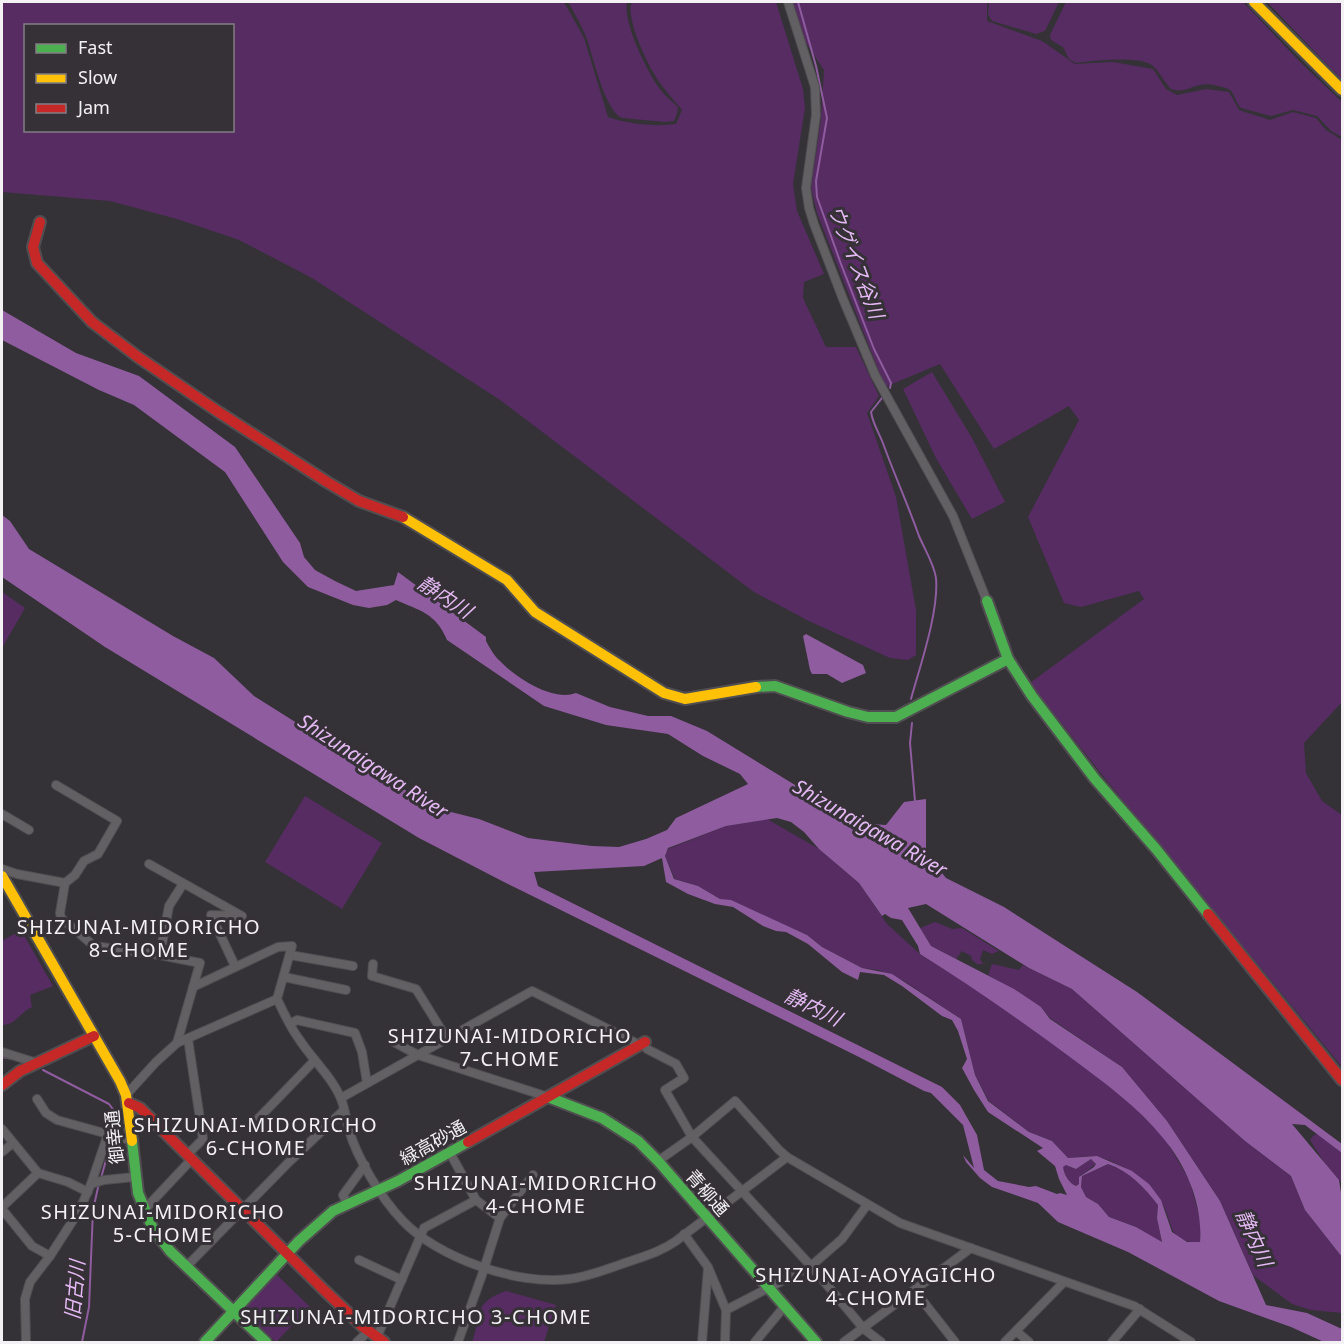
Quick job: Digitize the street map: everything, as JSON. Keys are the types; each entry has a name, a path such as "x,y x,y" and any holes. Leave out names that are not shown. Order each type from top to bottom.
{"street":[{"path":"788,2 815,87 816,115 806,188 809,208 843,299 875,375 953,516 1008,659 1032,696 1095,779 1156,849 1342,1080"},
{"path":"1254,2 1342,90"},
{"path":"40,222 33,247 37,263 92,322 138,357 327,483 359,501 402,516 507,580 535,612 664,693 686,699 760,686 775,686 848,712 868,717 896,717 1008,659"},
{"path":"56,785 117,821 98,854 84,861 75,875 65,883 61,918 94,946 201,963 177,1043"},
{"path":"2,814 29,830"},
{"path":"149,864 243,916 211,915 236,966"},
{"path":"2,869 65,883"},
{"name":"御幸通","path":"2,876 128,1099 135,1177 144,1210 158,1237 186,1267 266,1342"},
{"path":"160,955 169,906 183,884"},
{"path":"193,987 278,947 292,946 277,999 299,1040 341,1098 349,1132 365,1165 400,1219 421,1237 484,1269 541,1280 560,1280 584,1277 656,1252 742,1192 787,1156"},
{"path":"290,955 352,966"},
{"path":"373,964 372,976 416,989 447,1039"},
{"path":"284,977 346,990"},
{"path":"341,1098 532,991 634,1042"},
{"path":"277,999 177,1043 156,1062 128,1099 140,1108 287,1254 377,1337"},
{"path":"290,1024 297,1020 355,1033 362,1052 367,1083"},
{"path":"2,1085 20,1071 94,1036"},
{"path":"144,1210 203,1139 188,1039"},
{"path":"392,1041 418,1055 548,1097"},
{"path":"646,1046 676,1064 684,1078 666,1090 692,1137 811,1266 864,1329 881,1342"},
{"name":"緑高砂通","path":"205,1342 313,1226 333,1211 450,1153 548,1097 646,1046"},
{"path":"2,1052 38,1063"},
{"path":"254,1124 315,1060"},
{"name":"青柳通","path":"548,1097 602,1118 638,1141 816,1342"},
{"path":"37,1099 46,1113 57,1120 133,1141"},
{"path":"658,1161 692,1137 735,1101 787,1156 900,1223 1140,1310 1191,1342"},
{"path":"186,1267 344,1110"},
{"path":"2,1129 38,1173 68,1182 93,1185 135,1177"},
{"path":"26,1342 25,1299 30,1282 50,1256 93,1185 111,1135"},
{"path":"2,1152 13,1143"},
{"path":"450,1153 476,1200 500,1218"},
{"path":"347,1203 343,1195 365,1165"},
{"path":"38,1173 2,1208 32,1246 50,1256"},
{"path":"458,1342 500,1218 533,1175"},
{"path":"377,1337 424,1228 476,1200"},
{"path":"726,1310 811,1266 842,1239 867,1205"},
{"path":"684,1234 708,1267 726,1310 725,1342"},
{"path":"844,1342 971,1248"},
{"path":"359,1260 402,1280"},
{"path":"702,1342 708,1267"},
{"path":"1005,1342 1064,1282"},
{"path":"915,1291 955,1342"},
{"path":"755,1342 784,1307"},
{"path":"1116,1341 1140,1310"},
{"path":"1016,1331 1029,1342"},
{"path":"357,1342 377,1337"}],"shaded area":[{"path":"2,2 564,2 584,38 608,117 633,123 659,125 676,124 682,110 653,72 645,57 633,27 632,2 776,2 803,89 805,108 793,184 797,211 824,274 804,282 803,298 826,347 856,347 879,396 867,413 896,497 916,610 916,655 908,660 890,658 809,621 754,592 500,400 312,278 239,240 177,219 110,201 2,192"},
{"path":"568,2 627,2 631,31 645,65 660,89 678,107 674,121 622,118 616,113 605,95 585,34"},
{"path":"792,2 987,2 987,21 1042,41 1075,64 1113,62 1153,69 1166,89 1177,95 1206,89 1229,92 1239,110 1270,120 1293,112 1316,118 1326,130 1342,140 1342,702 1304,743 1306,773 1322,801 1342,815 1342,1067 1103,776 1030,683 1144,599 1139,591 1081,607 1064,603 1028,517 1079,420 1069,406 994,449 940,364 885,387 817,213 811,188 821,118 824,70 799,32"},
{"path":"989,2 1059,2 1045,31 1036,34 992,21 988,14"},
{"path":"1066,2 1243,2 1342,102 1342,137 1331,131 1317,116 1293,110 1271,116 1241,108 1231,91 1223,87 1203,84 1182,90 1171,89 1155,68 1147,63 1116,60 1076,63 1069,59 1063,47 1051,40 1050,35"},
{"path":"1267,2 1342,2 1342,80"},
{"path":"932,372 972,438 1005,502 972,519 936,458 903,389"},
{"path":"2,592 25,608 2,648"},
{"path":"305,796 382,843 342,909 265,862"},
{"path":"767,819 819,849 859,883 887,924 920,954 968,984 1048,1040 1128,1100 1165,1139 1189,1179 1201,1222 1200,1243 1189,1242 1176,1235 1160,1200 1132,1173 1104,1159 1089,1156 1068,1158 1052,1141 1029,1132 989,1101 975,1075 961,1019 904,981 878,970 862,968 822,947 807,935 731,901 720,899 698,886 675,879 665,856 668,849 726,826"},
{"path":"935,922 952,929 962,928 999,951 992,954 983,950 980,959 983,964 977,964 971,956 962,951 956,959 931,946 920,928"},
{"path":"21,930 53,986 30,995 32,1007 11,1023 2,1025 2,941"},
{"path":"992,964 1019,970 1023,965 1072,989 1245,1141 1291,1176 1305,1210 1342,1257 1342,1313 1311,1310 1292,1304 1253,1275 1220,1201 1167,1121 1122,1067 1050,1018 1041,1007 988,975"},
{"path":"1319,1134 1342,1153 1342,1183 1329,1170 1310,1140 1314,1135"},
{"path":"1091,1159 1096,1164 1079,1177 1079,1184 1073,1185 1062,1167 1066,1165 1076,1169"},
{"path":"1108,1164 1123,1171 1136,1181 1158,1205 1157,1218 1162,1243 1136,1227 1109,1217 1098,1204 1086,1197 1081,1187 1082,1176"},
{"path":"277,1275 310,1307 276,1342 243,1310"},
{"path":"506,1291 556,1305 544,1342 472,1342 483,1305"}],"water":[{"name":"Shizunaigawa River","path":"2,310 76,353 139,376 235,447 300,543 304,557 315,570 356,591 394,585 398,572 486,637 492,652 498,659 535,687 557,694 576,693 610,707 648,716 671,716 707,731 857,823 886,825 904,802 926,799 926,853 946,878 1004,907 1137,992 1342,1144 1342,1153 1305,1125 1292,1124 1339,1180 1342,1199 1342,1257 1305,1210 1291,1176 1245,1141 1072,989 1029,968 926,904 908,908 931,946 1014,989 1041,1007 1050,1019 1122,1067 1167,1121 1220,1201 1266,1305 1307,1313 1342,1329 1342,1342 1324,1342 1291,1327 1219,1301 1128,1252 1058,1222 1038,1203 992,1187 980,1178 966,1162 963,1155 974,1168 963,1125 931,1093 419,838 105,647 2,577 2,515 10,521 29,549 173,636 214,658 254,696 389,781 439,809 479,819 528,838 619,847 667,830 676,818 748,784 740,774 703,756 668,734 606,725 544,706 447,640 432,618 413,607 396,600 387,605 369,608 353,605 308,587 283,562 225,472 134,405 99,390 2,340","holes":["777,818 791,822 859,883 882,916 885,914 902,920 918,946 920,954 1036,1032 1132,1106 1172,1149 1186,1174 1199,1214 1200,1242 1187,1242 1172,1232 1161,1200 1149,1184 1132,1171 1097,1156 1068,1158 1052,1141 1029,1132 988,1101 975,1075 961,1019 892,974 862,968 822,947 807,935 731,900 720,899 698,886 674,879 665,856 668,848 726,826","662,858 666,882 688,894 715,904 733,907 763,926 786,932 808,944 842,972 858,980 860,972 884,975 942,1016 952,1020 967,1059 962,1068 988,1112 1043,1148 1037,1151 1055,1166 1067,1195 1057,1194 1036,1186 1029,1187 998,1181 984,1170 977,1135 960,1105 942,1087 538,886 534,872 644,866","1091,1159 1096,1164 1079,1177 1079,1184 1076,1186 1067,1178 1063,1167 1066,1165 1076,1169","1108,1164 1123,1171 1136,1181 1158,1205 1157,1218 1162,1242 1136,1227 1109,1217 1098,1204 1086,1197 1081,1187 1082,1176"]},
{"path":"806,634 863,665 866,673 842,683 827,674 812,674 803,636"}],"waterway":[{"name":"ウグイス谷川","path":"798,2 816,66 827,118 816,181 817,197 874,349 891,383 890,388"},
{"name":"ウグイス谷川","path":"882,398 871,412 872,417 936,578 932,623 911,699"},
{"name":"ウグイス谷川","path":"912,723 910,743 915,801"},
{"name":"旧古川","path":"2,1057 13,1059"},
{"name":"旧古川","path":"43,1070 109,1104 115,1112 117,1121 101,1178"},
{"name":"旧古川","path":"82,1342 89,1307 93,1210 99,1183"}],"traffic: fast":[{"path":"987,601 1008,659 1032,696 1095,779 1156,849 1208,914"},
{"path":"756,687 775,686 868,717 896,717 1008,659"},
{"path":"548,1097 602,1118 638,1141 816,1342"},
{"path":"132,1141 138,1193 153,1229 170,1251 266,1342"},
{"path":"205,1342 299,1241 333,1211 398,1181 468,1142"}],"traffic: slow":[{"path":"1254,2 1342,90"},
{"path":"403,517 507,580 535,612 664,693 685,699 756,687"},
{"path":"2,876 120,1081 126,1095 132,1141"}],"traffic: jam":[{"path":"40,222 33,247 37,263 92,322 138,357 220,413 327,482 359,501 403,517"},
{"path":"1208,914 1342,1080"},
{"path":"2,1085 20,1071 94,1036"},
{"path":"468,1142 645,1042"},
{"path":"129,1103 140,1108 324,1290 362,1326 384,1342"}],"district":[{"name":"SHIZUNAI-MIDORICHO 8-CHOME","path":"139,938"},
{"name":"SHIZUNAI-MIDORICHO 7-CHOME","path":"510,1048"},
{"name":"SHIZUNAI-MIDORICHO 6-CHOME","path":"256,1136"},
{"name":"SHIZUNAI-MIDORICHO 4-CHOME","path":"536,1194"},
{"name":"SHIZUNAI-MIDORICHO 5-CHOME","path":"163,1224"},
{"name":"SHIZUNAI-AOYAGICHO 4-CHOME","path":"876,1286"},
{"name":"SHIZUNAI-MIDORICHO 3-CHOME","path":"416,1317"}],"water label":[{"name":"静内川","path":"445,597"},
{"name":"静内川","path":"813,1007"},
{"name":"静内川","path":"1254,1238"}]}
